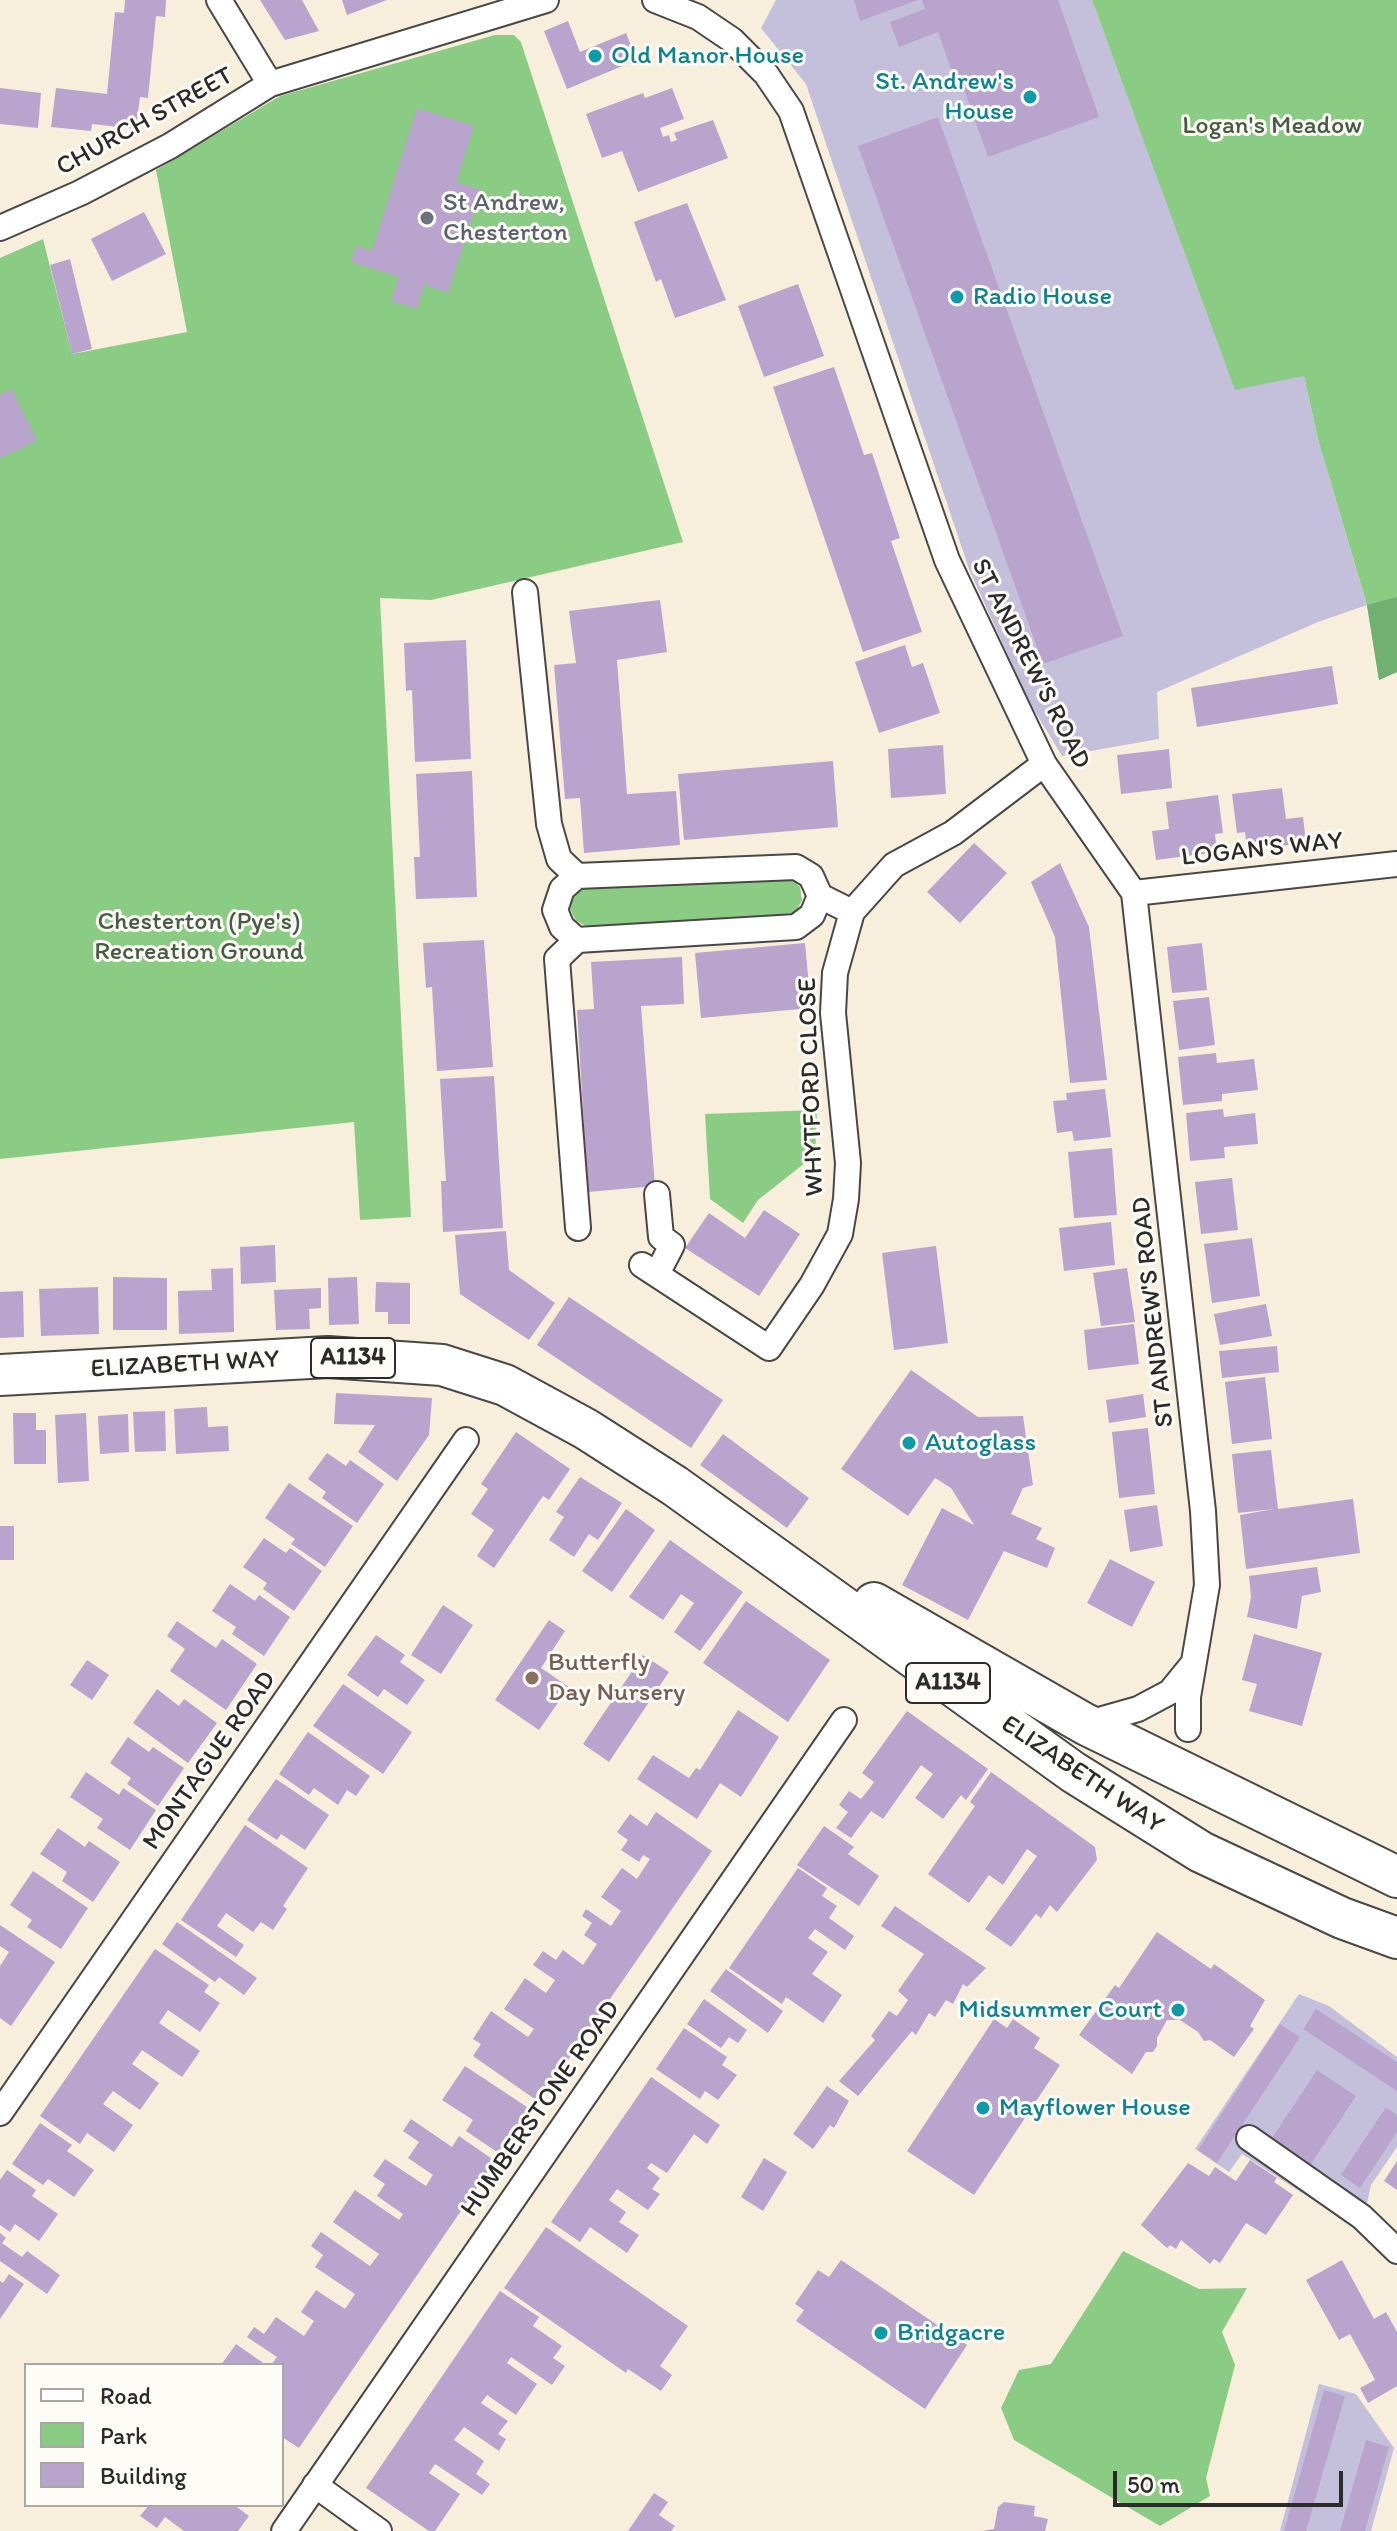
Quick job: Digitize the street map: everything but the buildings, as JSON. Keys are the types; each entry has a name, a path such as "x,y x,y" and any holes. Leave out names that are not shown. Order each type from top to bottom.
{"main road":[{"name":"ELIZABETH WAY","path":"0,1375 328,1357 442,1365 505,1385 586,1429 675,1486 900,1650 1125,1805 1201,1852 1342,1918 1397,1938"},
{"name":"ELIZABETH WAY","path":"675,1486 736,1513 885,1610 1085,1724 1397,1877"}],"street":[{"name":"CHURCH STREET","path":"0,228 80,193 170,146 270,84 219,0"},
{"name":"ST ANDREW'S ROAD","path":"655,0 705,8 766,74 791,111 947,560 1044,764 1134,893 1203,1511 1207,1585 1188,1697 1188,1729"},
{"path":"270,84 539,1"},
{"path":"525,592 549,824 559,859 577,876"},
{"path":"577,940 562,927 555,910 562,889 577,876 796,867 811,876 820,896 852,912 894,865 953,833 1044,764"},
{"name":"LOGAN'S WAY","path":"1134,893 1397,864"},
{"path":"578,1228 557,959 577,940 796,927 812,915 820,896"},
{"name":"WHYTFORD CLOSE","path":"657,1194 661,1237 672,1245 650,1269 769,1348 812,1285 840,1234 848,1163 833,1013 835,973 852,912"},
{"name":"MONTAGUE ROAD","path":"0,2113 466,1440"},
{"name":"ST ANDREW'S ROAD","path":"1085,1724 1138,1709 1170,1692 1195,1660"},
{"name":"HUMBERSTONE ROAD","path":"284,2531 844,1720"},
{"path":"1249,2138 1362,2217 1397,2251"},
{"path":"315,2485 379,2531"}],"shaded area":[{"path":"776,0 1092,0 1144,141 1304,376 1319,443 1367,605 1318,622 1157,692 1159,739 1062,756 1028,700 969,569 806,84 761,28"},
{"path":"1299,1994 1329,2006 1397,2057 1397,2147 1371,2185 1361,2231 1242,2154 1229,2172 1195,2149"},
{"path":"1319,2384 1356,2394 1394,2448 1371,2531 1280,2531"}],"green space":[{"name":"Logan's Meadow","path":"1092,0 1397,0 1397,672 1379,680 1367,605 1319,443 1304,376 1235,390"},
{"name":"Chesterton (Pye's) Recreation Ground","path":"495,35 514,35 521,42 683,542 431,600 380,598 411,1217 360,1220 354,1122 0,1159 0,258 43,239 72,354 187,332 156,170 280,96"},
{"path":"1397,597 1397,672 1379,680 1367,605"},
{"path":"790,878 800,887 802,900 796,912 784,918 588,927 576,921 570,909 574,895 585,886"},
{"path":"817,1110 815,1155 758,1200 743,1223 710,1199 705,1114"},
{"path":"1123,2251 1199,2289 1247,2288 1222,2332 1235,2365 1206,2478 1210,2496 1160,2526 1014,2440 1001,2408 1019,2370 1051,2364"}],"place":[{"name":"Old Manor House","path":"595,56"},
{"name":"St. Andrew's House","path":"1030,97"},
{"name":"St Andrew, Chesterton","path":"427,218"},
{"name":"Radio House","path":"957,297"},
{"name":"Autoglass","path":"909,1443"},
{"name":"Butterfly Day Nursery","path":"532,1678"},
{"name":"Midsummer Court","path":"1178,2010"},
{"name":"Mayflower House","path":"983,2108"},
{"name":"Bridgacre","path":"881,2333"}]}
